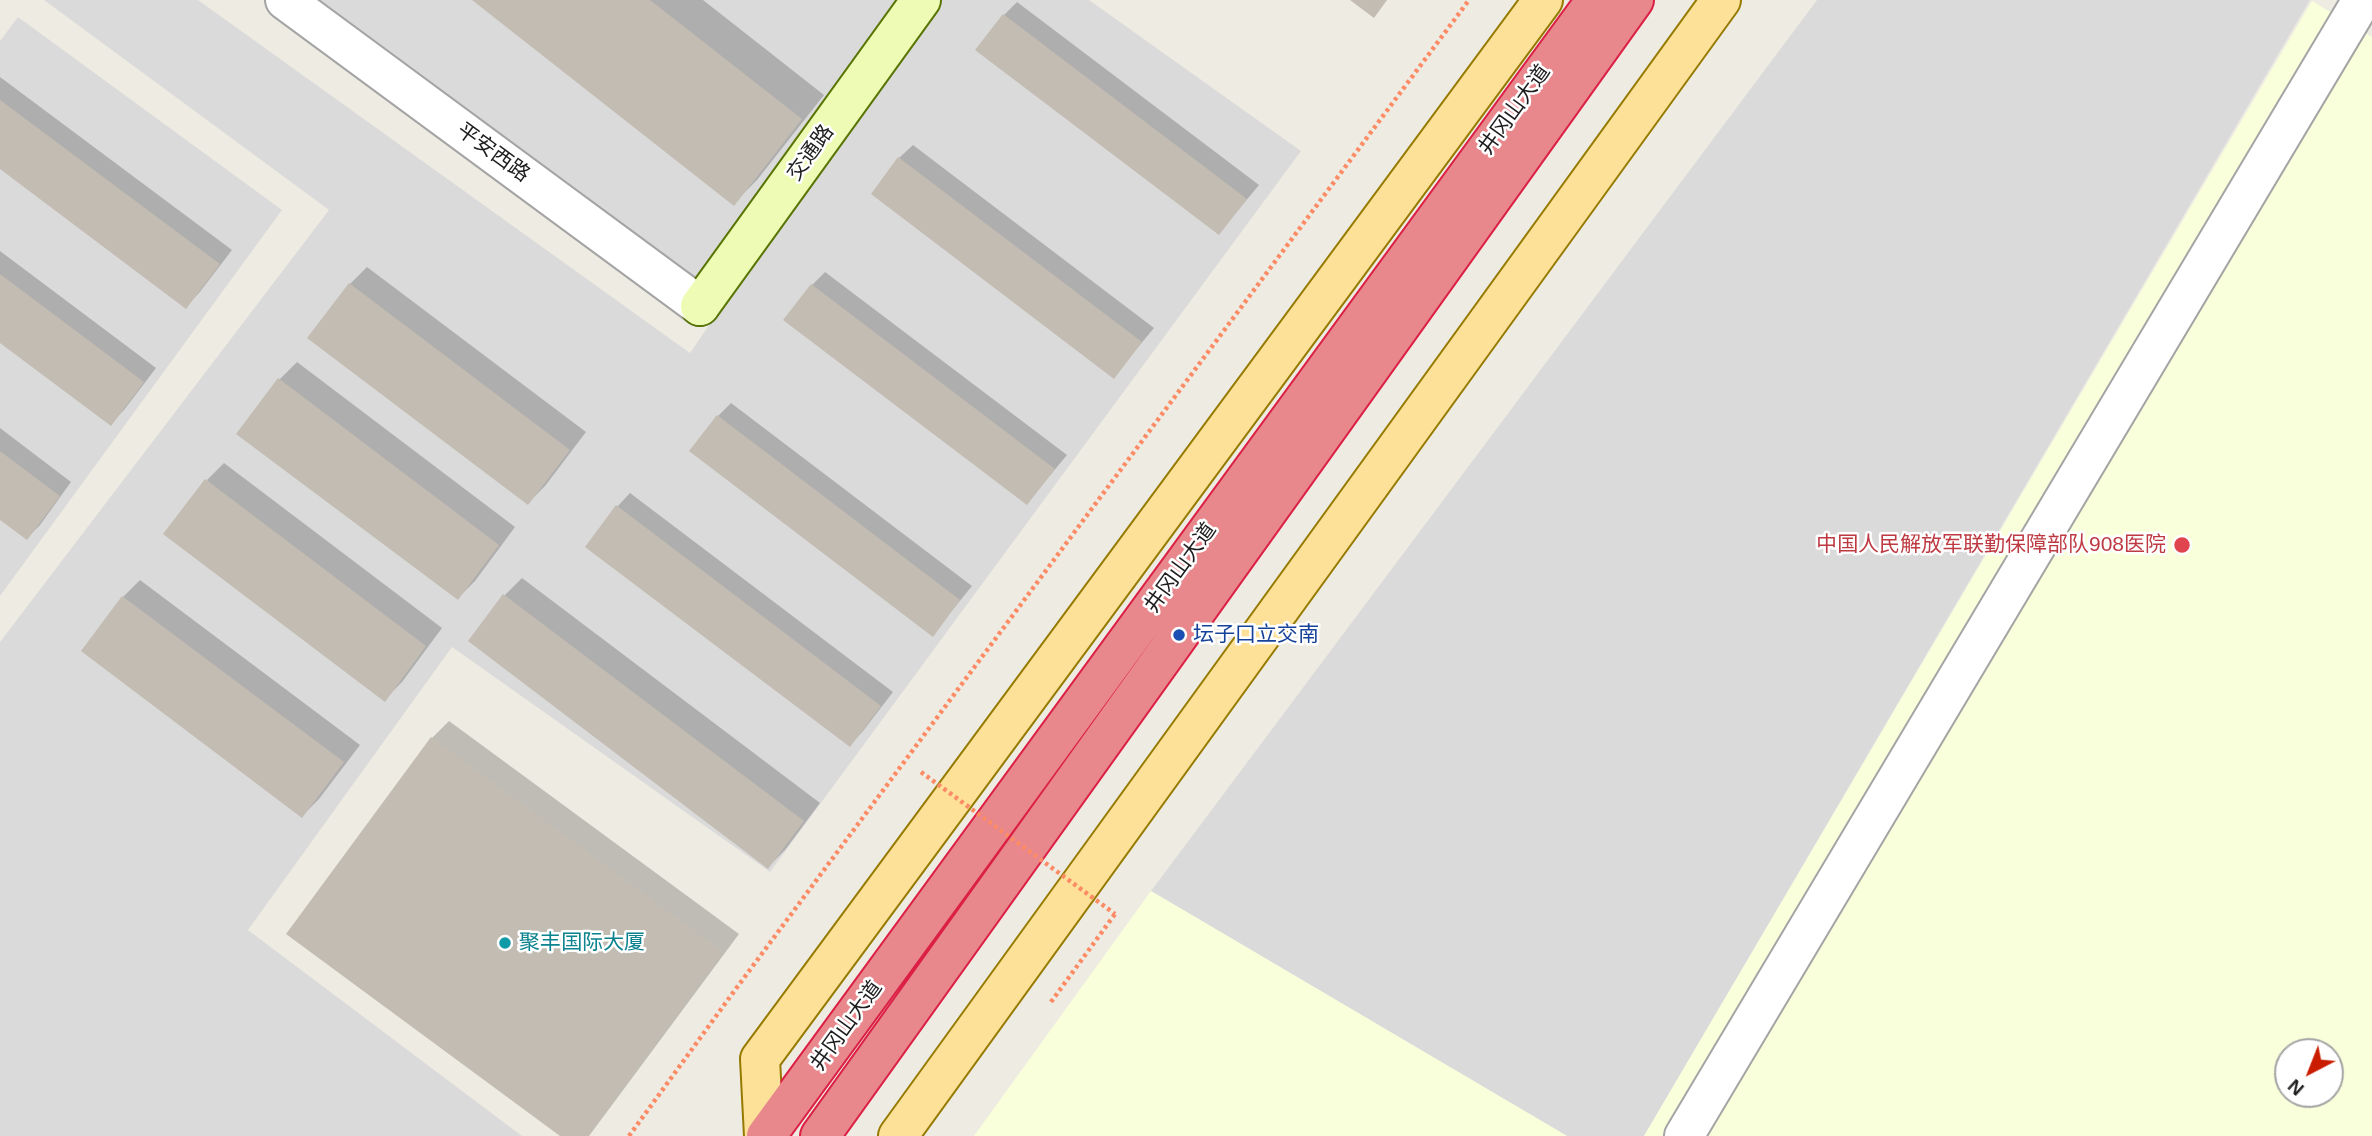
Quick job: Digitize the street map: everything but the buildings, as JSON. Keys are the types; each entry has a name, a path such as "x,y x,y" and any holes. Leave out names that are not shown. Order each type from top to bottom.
{"highway":[{"name":"井冈山大道","path":"765,1136 1595,0"},
{"name":"井冈山大道","path":"820,1136 1634,0"}],"main road":[{"path":"765,1136 760,1059 1544,0"},
{"path":"898,1136 1721,0"}],"street":[{"name":"平安西路","path":"285,0 700,306"},
{"name":"交通路","path":"700,306 921,0"},
{"path":"1684,1136 2362,0"}],"path":[{"path":"629,1136 734,990 1469,0"},
{"path":"921,772 1115,914 1051,1002"}],"shaded area":[{"path":"44,0 198,0 690,353 932,0 1089,0 1301,151 770,872 452,647 248,930 522,1136 0,1136 0,642 329,210"},
{"path":"310,0 898,0 695,292"},
{"path":"1817,0 2310,0 1644,1136 1567,1136 1151,891"},
{"name":"中国人民解放军联勤保障部队908医院","path":"2312,1 2372,37 2372,1136 1644,1136"},
{"path":"18,17 282,210 0,596 0,41"},
{"path":"1151,891 1567,1136 974,1136"}],"place":[{"name":"中国人民解放军联勤保障部队908医院","path":"2182,545"},
{"name":"坛子口立交南","path":"1179,635"},
{"name":"聚丰国际大厦","path":"505,943"}]}
